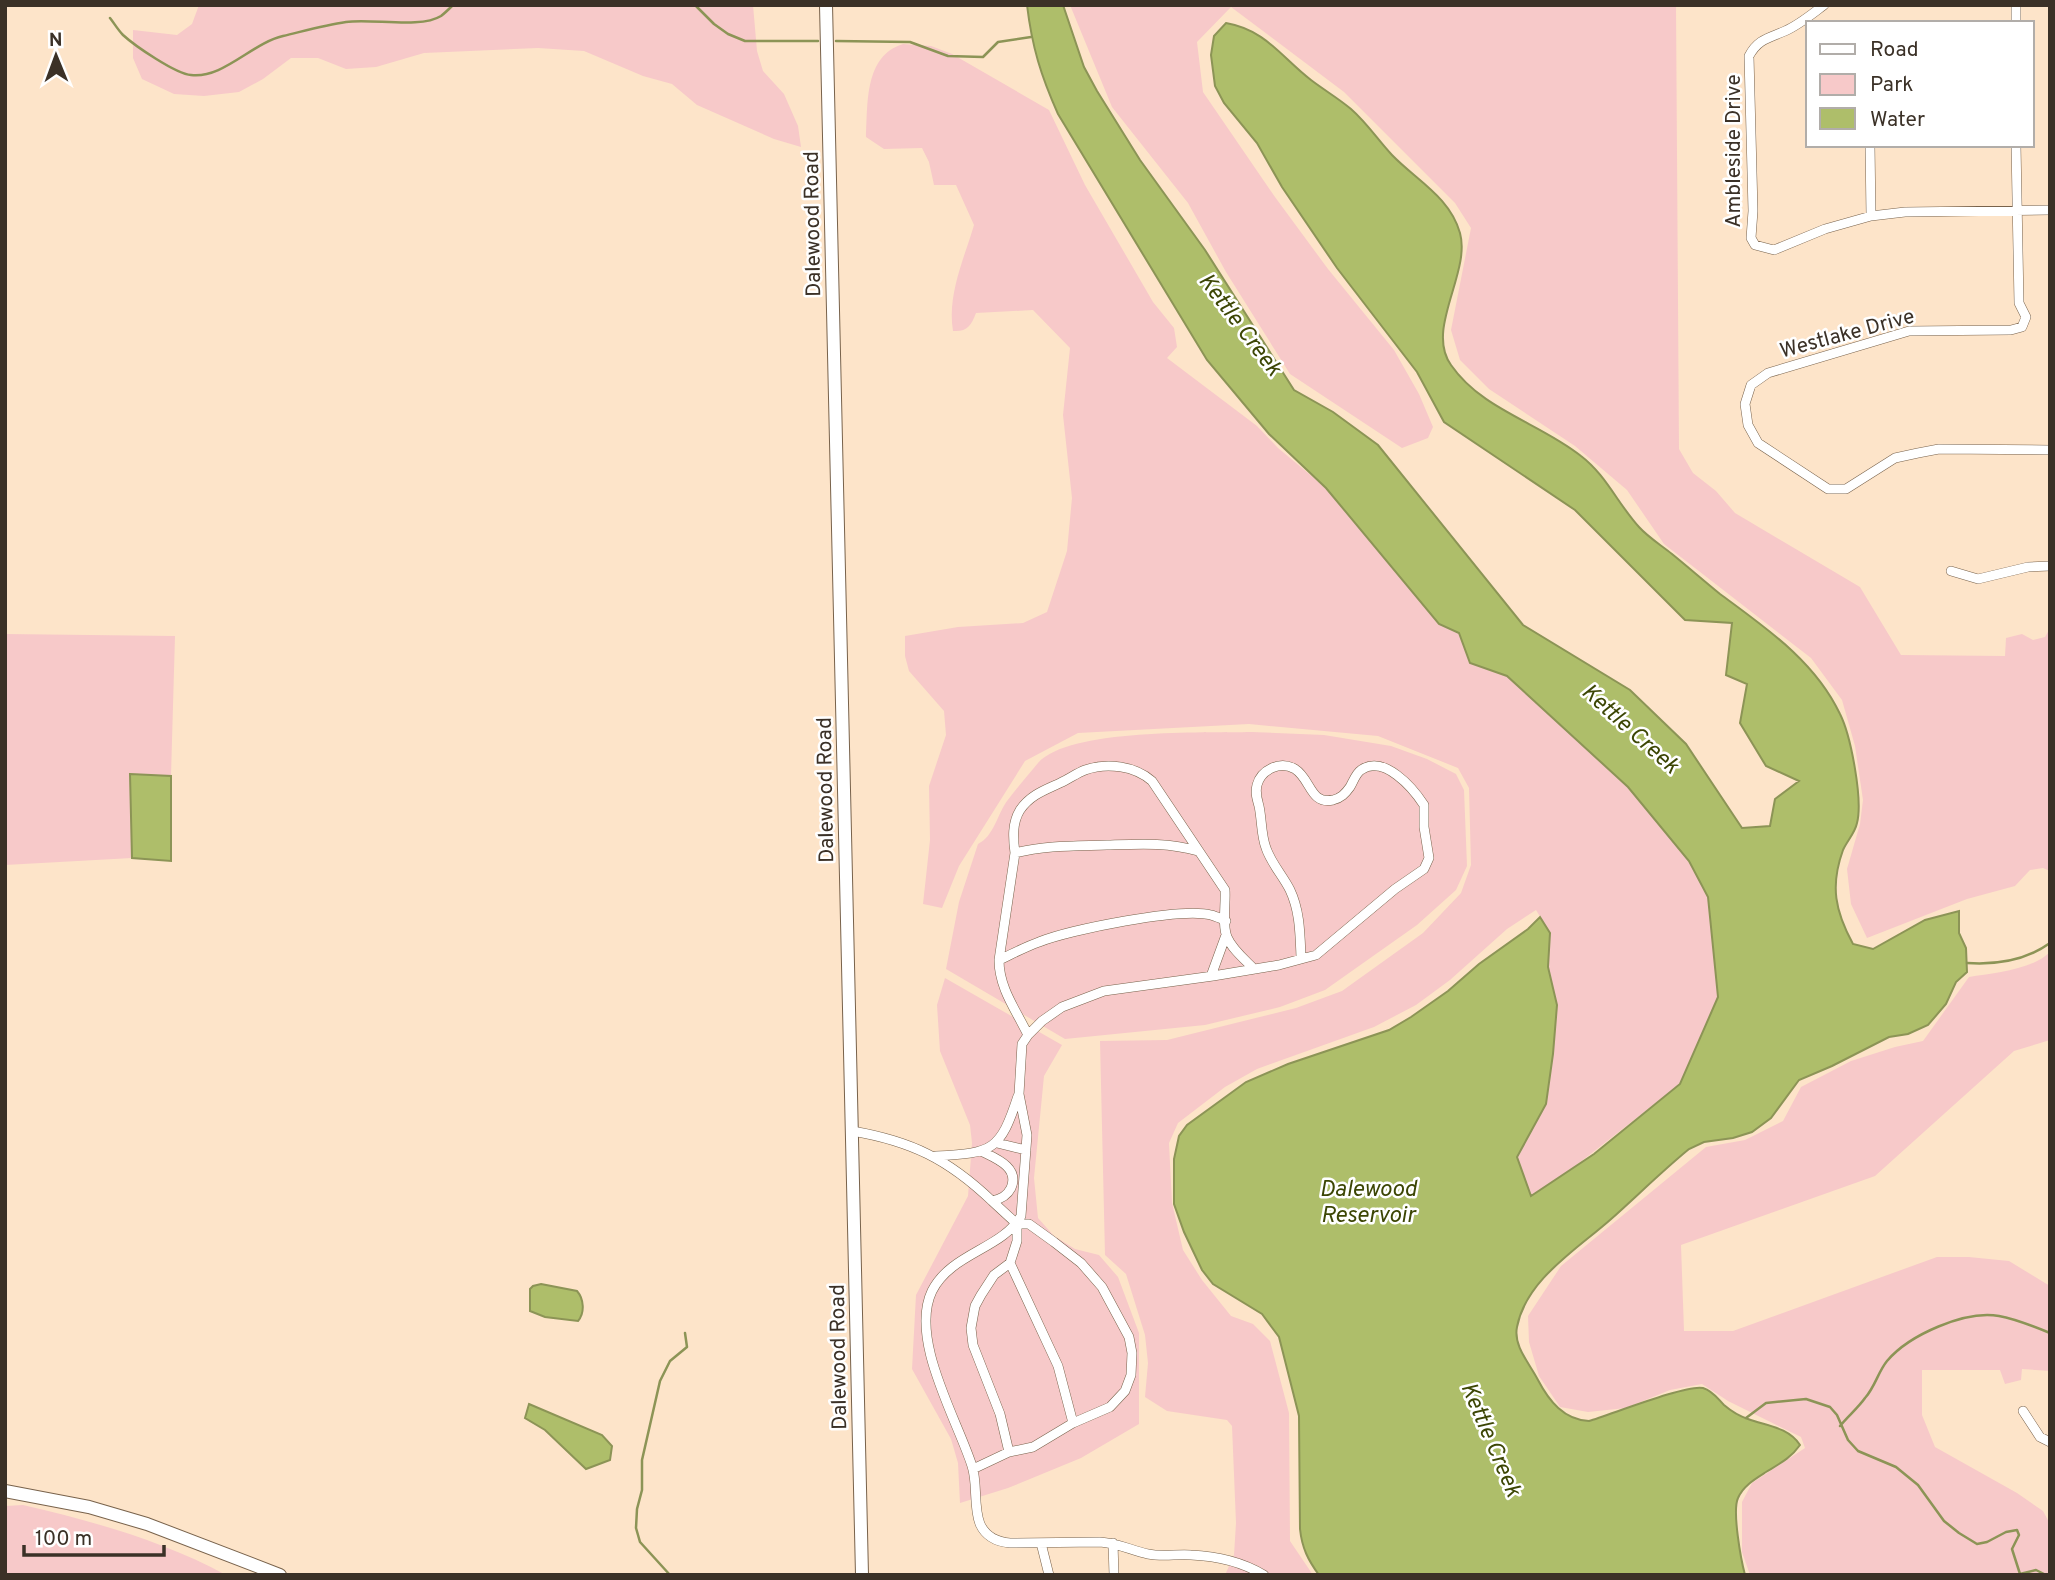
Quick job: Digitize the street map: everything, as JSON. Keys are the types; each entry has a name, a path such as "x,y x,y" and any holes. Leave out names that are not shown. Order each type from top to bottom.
{"main road":[{"name":"Dalewood Road","path":"826,5 862,1575"},
{"path":"5,1491 89,1507 147,1524 280,1575"}],"street":[{"name":"Ambleside Drive","path":"1824,5 1787,30 1762,39 1754,46 1749,56 1753,211 1751,238 1755,245 1774,250 1825,229 1871,216 1939,210 2050,210"},
{"path":"1870,147 1871,216"},
{"name":"Westlake Drive","path":"2016,147 2019,303 2026,317 2022,327 2011,330 1909,331 1768,373 1751,385 1745,404 1748,425 1759,443 1828,489 1846,489 1895,458 1939,449 2050,450"},
{"path":"1951,571 1978,579 2028,567 2050,566"},
{"path":"935,1156 981,1151 997,1143 1005,1132 1019,1094 1022,1044 1027,1035 1042,1021 1062,1007 1094,994 1298,961 1301,957 1315,955 1395,889 1424,869 1429,858 1424,806 1404,781 1385,767 1369,767 1359,771 1346,793 1340,798 1326,801 1318,799 1296,769 1275,766 1262,774 1257,784 1256,795 1267,852 1291,892 1300,919 1301,957"},
{"path":"1027,1035 1004,990 999,974 1015,853 1013,839 1016,820 1022,808 1036,794 1085,771 1100,767 1130,768 1142,772 1152,782 1225,890 1226,934 1211,976"},
{"path":"1015,853 1063,845 1150,844 1180,846 1198,851"},
{"path":"999,960 1040,942 1077,931 1148,918 1192,914 1210,915 1226,921"},
{"path":"1226,934 1236,950 1253,968"},
{"path":"1009,1452 1000,1414 973,1345 971,1328 975,1306 994,1275 1010,1263 1017,1241 1026,1150 1025,1115 1019,1094"},
{"path":"852,1131 886,1137 935,1156 969,1179 1017,1224"},
{"path":"997,1143 1026,1150"},
{"path":"981,1151 1003,1163 1011,1171 1013,1181 1009,1193 992,1201"},
{"path":"973,1469 1009,1452 1032,1447 1073,1423 1110,1407 1125,1391 1131,1375 1132,1353 1129,1337 1102,1287 1081,1263 1028,1224 1017,1224 961,1259 934,1288 928,1303 927,1326 938,1377 973,1469 978,1514 986,1534 1000,1542 1113,1543 1163,1556 1197,1555 1242,1563 1264,1575"},
{"path":"1010,1263 1058,1366 1073,1423"},
{"path":"2023,1411 2040,1437 2050,1442"},
{"path":"1041,1543 1049,1575"},
{"path":"1113,1543 1114,1575"}],"green space":[{"path":"199,5 753,5 757,51 763,71 784,94 798,126 801,147 774,139 697,105 672,84 643,76 584,51 538,48 424,53 376,67 346,69 318,58 291,58 263,79 239,92 204,96 174,94 142,79 133,58 133,30 177,35 192,24"},
{"path":"1070,5 1676,5 1679,449 1693,473 1716,491 1735,513 1860,587 1901,655 2005,656 2006,638 2022,634 2033,640 2045,637 2050,628 2050,871 2043,868 2030,870 2015,886 1967,899 1867,938 1851,904 1847,869 1860,824 1863,800 1855,746 1842,700 1811,658 1664,544 1627,490 1575,446 1489,389 1460,360 1451,330 1471,228 1455,203 1344,92 1231,7 1197,42 1203,92 1328,269 1394,350 1419,394 1433,427 1428,438 1402,448 1290,374 1226,272 1188,203 1112,107"},
{"path":"903,44 931,46 952,54 1049,110 1085,185 1153,302 1174,328 1177,347 1167,358 1257,426 1278,448 1326,488 1439,624 1459,633 1470,663 1507,676 1628,787 1689,861 1708,897 1718,997 1680,1084 1574,1167 1531,1196 1517,1157 1546,1104 1557,1006 1548,967 1550,933 1536,910 1507,929 1450,980 1416,1005 1374,1027 1257,1069 1225,1087 1178,1123 1169,1143 1172,1203 1183,1250 1202,1280 1231,1316 1253,1324 1270,1341 1289,1413 1290,1541 1313,1575 1225,1575 1234,1555 1236,1523 1232,1426 1227,1420 1167,1411 1145,1397 1148,1363 1145,1335 1126,1274 1105,1255 1100,1041 1167,1040 1296,1008 1342,991 1423,933 1461,893 1471,865 1469,788 1458,768 1378,736 1249,724 1078,733 1025,761 959,866 942,908 923,904 930,840 929,786 946,735 944,711 909,671 905,656 905,636 958,627 1023,623 1047,612 1067,551 1072,498 1063,415 1070,348 1033,310 976,313 968,327 953,331 954,291 974,225 956,185 934,185 929,162 922,148 884,149 866,137 868,96 875,70 890,50"},
{"path":"5,634 175,636 171,776 131,775 132,858 5,865"},
{"path":"1172,733 1324,735 1391,746 1427,759 1456,774 1464,790 1467,866 1456,890 1417,925 1325,990 1280,1007 1205,1025 1065,1039 946,969 959,902 978,844 992,831 1007,801 1038,763 1054,752 1107,738"},
{"path":"2050,952 2050,1040 2014,1051 1875,1176 1681,1245 1684,1331 1733,1331 1937,1257 2009,1261 2050,1286 2050,1371 2022,1369 2021,1380 2005,1384 2000,1370 1922,1370 1922,1415 1935,1447 2017,1493 2043,1511 2050,1524 2050,1575 1750,1575 1742,1552 1742,1502 1752,1483 1805,1448 1801,1437 1728,1401 1702,1384 1670,1390 1626,1408 1588,1412 1560,1407 1539,1376 1529,1342 1528,1316 1561,1266 1706,1147 1745,1140 1783,1121 1801,1087 1851,1061 1923,1041 1969,977 2023,967"},
{"path":"945,978 1062,1045 1044,1076 1034,1178 1038,1218 1054,1236 1075,1249 1099,1255 1118,1277 1139,1333 1139,1424 1081,1458 1008,1488 960,1503 958,1463 951,1439 912,1369 916,1295 968,1196 972,1143 970,1125 940,1051 937,1005"},
{"path":"23,1505 127,1533 178,1552 226,1575 5,1575 5,1506"}],"water":[{"name":"Dalewood Reservoir","path":"1027,5 1063,5 1084,67 1097,91 1140,160 1205,250 1294,390 1333,412 1378,445 1523,625 1630,690 1686,744 1742,828 1770,826 1775,799 1799,781 1766,766 1740,723 1747,684 1726,675 1732,623 1685,620 1575,510 1444,422 1417,372 1337,268 1282,187 1257,143 1224,103 1215,86 1211,55 1214,36 1226,23 1263,38 1311,80 1357,114 1392,155 1449,209 1460,233 1460,265 1443,335 1444,351 1451,365 1479,394 1581,456 1605,481 1643,531 1788,647 1830,695 1844,724 1857,784 1857,823 1843,850 1836,887 1838,909 1853,944 1873,949 1925,920 1959,911 1959,933 1966,948 1967,972 1956,982 1946,1004 1928,1025 1908,1034 1889,1037 1799,1080 1771,1118 1752,1132 1704,1142 1689,1149 1554,1267 1541,1280 1522,1310 1516,1334 1520,1348 1547,1395 1558,1408 1572,1417 1589,1421 1665,1395 1703,1388 1738,1415 1777,1428 1795,1439 1800,1445 1793,1454 1750,1483 1738,1498 1736,1504 1739,1547 1745,1575 1319,1575 1306,1554 1300,1529 1299,1416 1279,1337 1262,1314 1213,1284 1202,1270 1174,1204 1174,1159 1179,1136 1187,1125 1246,1082 1288,1064 1389,1030 1411,1017 1528,929 1540,917 1550,933 1548,967 1557,1005 1546,1104 1517,1157 1531,1196 1594,1154 1680,1084 1718,997 1708,897 1689,861 1628,787 1507,676 1470,663 1459,633 1439,624 1326,488 1269,434 1207,360 1058,114 1038,61"},
{"path":"130,774 171,776 171,861 132,858"},
{"path":"541,1284 577,1291 583,1306 578,1321 545,1317 530,1311 530,1289"},
{"path":"529,1404 602,1435 612,1446 610,1460 586,1469 545,1430 525,1418"}],"waterway":[{"path":"110,18 123,35 156,59 184,73 203,75 215,72 283,36 346,22 408,23 432,20 453,5"},
{"path":"695,5 714,24 745,41 818,41"},
{"path":"836,41 910,42 948,56 983,57 998,42 1031,37"},
{"path":"1967,963 2021,958 2050,943"},
{"path":"1840,1426 1868,1394 1887,1361 1909,1342 1938,1326 1985,1315 2012,1319 2050,1333"},
{"path":"670,1575 640,1542 636,1528 637,1509 642,1490 642,1460 660,1381 670,1361 687,1347 685,1333"},
{"path":"1746,1418 1766,1403 1806,1399 1830,1407 1837,1415 1848,1440 1858,1451 1896,1467 1918,1485 1944,1521 1959,1533 1977,1544 2017,1530 2019,1535 2012,1549 2020,1574 2036,1570 2046,1575"}],"water label":[{"name":"Kettle Creek","path":"1241,324"},
{"name":"Kettle Creek","path":"1631,728"},
{"name":"Kettle Creek","path":"1492,1439"}]}
